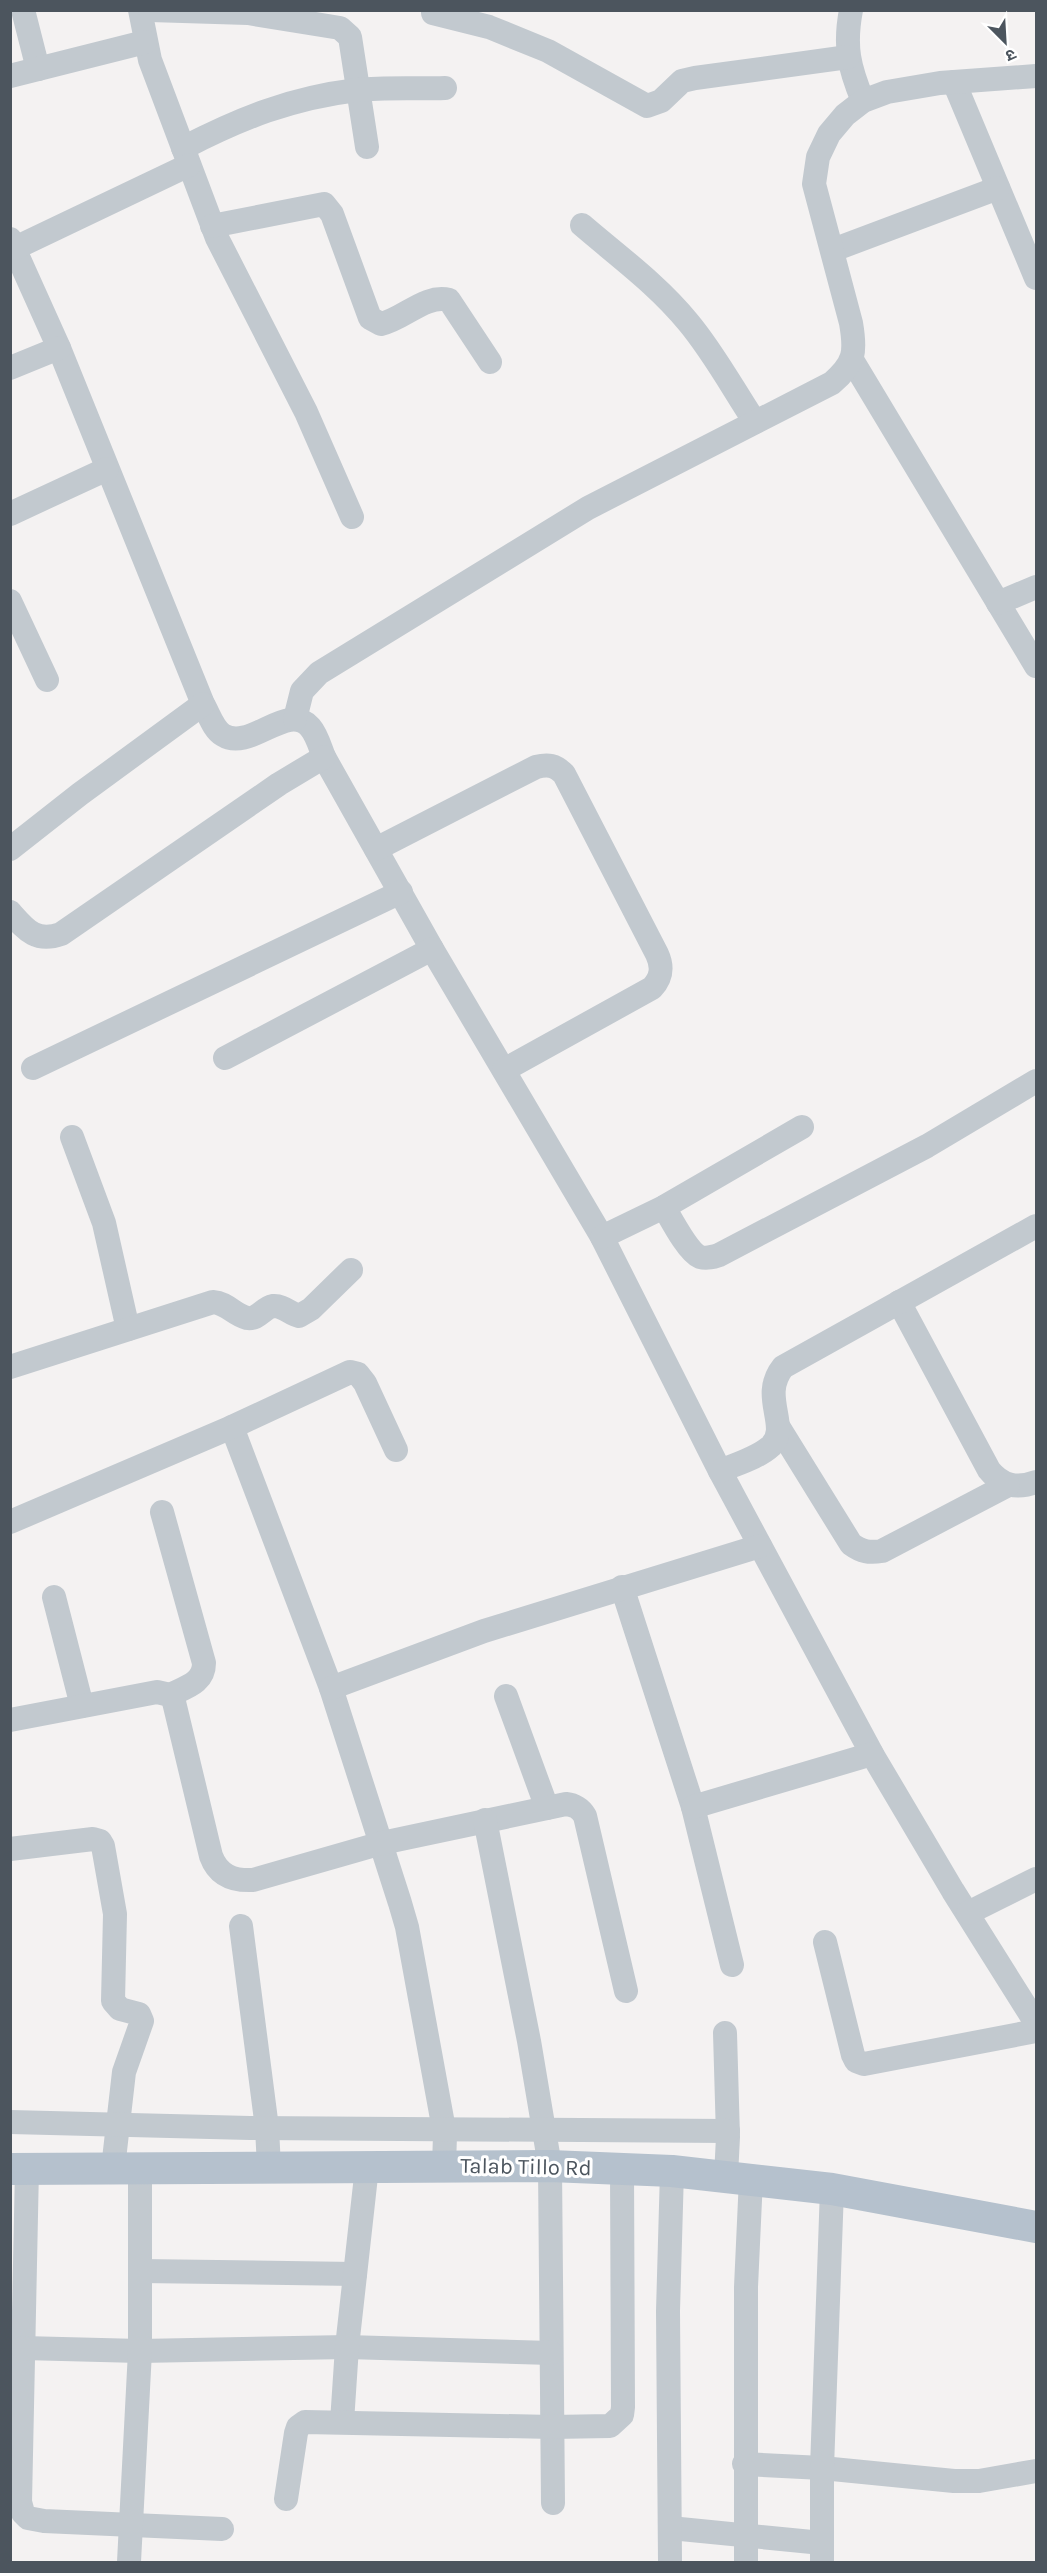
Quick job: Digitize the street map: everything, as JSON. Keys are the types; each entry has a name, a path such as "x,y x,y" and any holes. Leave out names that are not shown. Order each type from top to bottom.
{"main road":[{"name":"Talab Tillo Rd","path":"19,2169 120,2149 268,2144 367,2167 444,2144 547,2146 622,2169 672,2171 732,2155 832,2188 1036,2227"}],"street":[{"path":"22,10 38,69"},
{"path":"140,10 145,42 212,226 302,402 352,517"},
{"path":"150,10 248,13 340,28 350,37 367,147"},
{"path":"851,10 847,30 848,57 863,101"},
{"path":"433,13 489,27 548,51 647,106 661,101 682,81 848,57"},
{"path":"10,76 145,42"},
{"path":"295,719 302,691 319,673 588,508 832,383 846,371 852,360 855,345 833,250 814,184 814,172 829,134 844,115 863,101 887,92 954,82 1036,76"},
{"path":"954,82 1036,278"},
{"path":"445,88 358,90 313,98 235,121 186,156 13,244 59,348 203,704 217,730 225,737 236,739 248,737 281,722 295,719 304,721 310,727 324,757 432,949 602,1237 720,1471 872,1754 1036,2023"},
{"path":"833,250 998,188"},
{"path":"212,226 324,204 332,214 370,318 381,324 390,322 435,298 449,300 490,362"},
{"path":"582,225 663,295 687,320 755,422"},
{"path":"10,368 59,348"},
{"path":"852,360 1036,666"},
{"path":"10,514 107,469"},
{"path":"998,603 1036,587"},
{"path":"10,601 46,680"},
{"path":"13,841 203,704"},
{"path":"10,912 29,934 42,938 61,934 279,784 324,757"},
{"path":"376,849 536,767 548,764 557,767 564,774 662,963 661,974 652,988 504,1070"},
{"path":"33,1068 401,892"},
{"path":"225,1058 432,949"},
{"path":"664,1208 699,1257 708,1258 719,1255 927,1146 1036,1081"},
{"path":"602,1237 664,1208 802,1127"},
{"path":"72,1137 104,1223 128,1329"},
{"path":"720,1471 762,1452 777,1437 778,1426 773,1385 783,1367 1036,1226"},
{"path":"10,1367 213,1302 223,1303 248,1318 254,1318 269,1307 275,1306 299,1316 311,1309 351,1270"},
{"path":"900,1302 983,1462 997,1480 1008,1485 1021,1486 1036,1482"},
{"path":"10,1522 232,1427 350,1372 358,1374 365,1383 396,1450"},
{"path":"778,1426 851,1544 861,1551 882,1551 1008,1485"},
{"path":"10,2122 120,2149 268,2144 444,2144 407,1927 331,1688 232,1427"},
{"path":"10,1720 157,1692 170,1695 201,1678 204,1663 162,1512"},
{"path":"331,1688 484,1631 760,1546"},
{"path":"622,1587 693,1807 732,1965"},
{"path":"54,1597 82,1706"},
{"path":"170,1695 174,1702 210,1856 214,1866 222,1874 241,1881 253,1880 382,1844 485,1820 574,1805 585,1816 626,1991"},
{"path":"506,1696 547,1808"},
{"path":"693,1807 872,1754"},
{"path":"485,1820 547,2146 553,2503"},
{"path":"10,1849 93,1839 100,1841 103,1846 116,1914 113,2001 120,2009 139,2014 142,2021 124,2072 120,2149 140,2271 140,2351 129,2562"},
{"path":"968,1913 1036,1879"},
{"path":"241,1926 268,2144"},
{"path":"825,1942 856,2061 864,2064 1036,2031"},
{"path":"725,2033 732,2155 746,2288 744,2464 746,2562"},
{"path":"547,2146 732,2155"},
{"path":"342,2422 347,2347 367,2167"},
{"path":"19,2169 23,2348 15,2443 22,2513 19,2518 44,2522 222,2529"},
{"path":"286,2499 298,2427 305,2422 610,2426 622,2415 622,2169"},
{"path":"670,2562 668,2311 672,2171"},
{"path":"670,2528 746,2534 822,2552 822,2468 832,2188"},
{"path":"140,2271 355,2274"},
{"path":"23,2348 140,2351 347,2347 551,2353"},
{"path":"744,2464 822,2468 954,2481 979,2481 1036,2471"}]}
